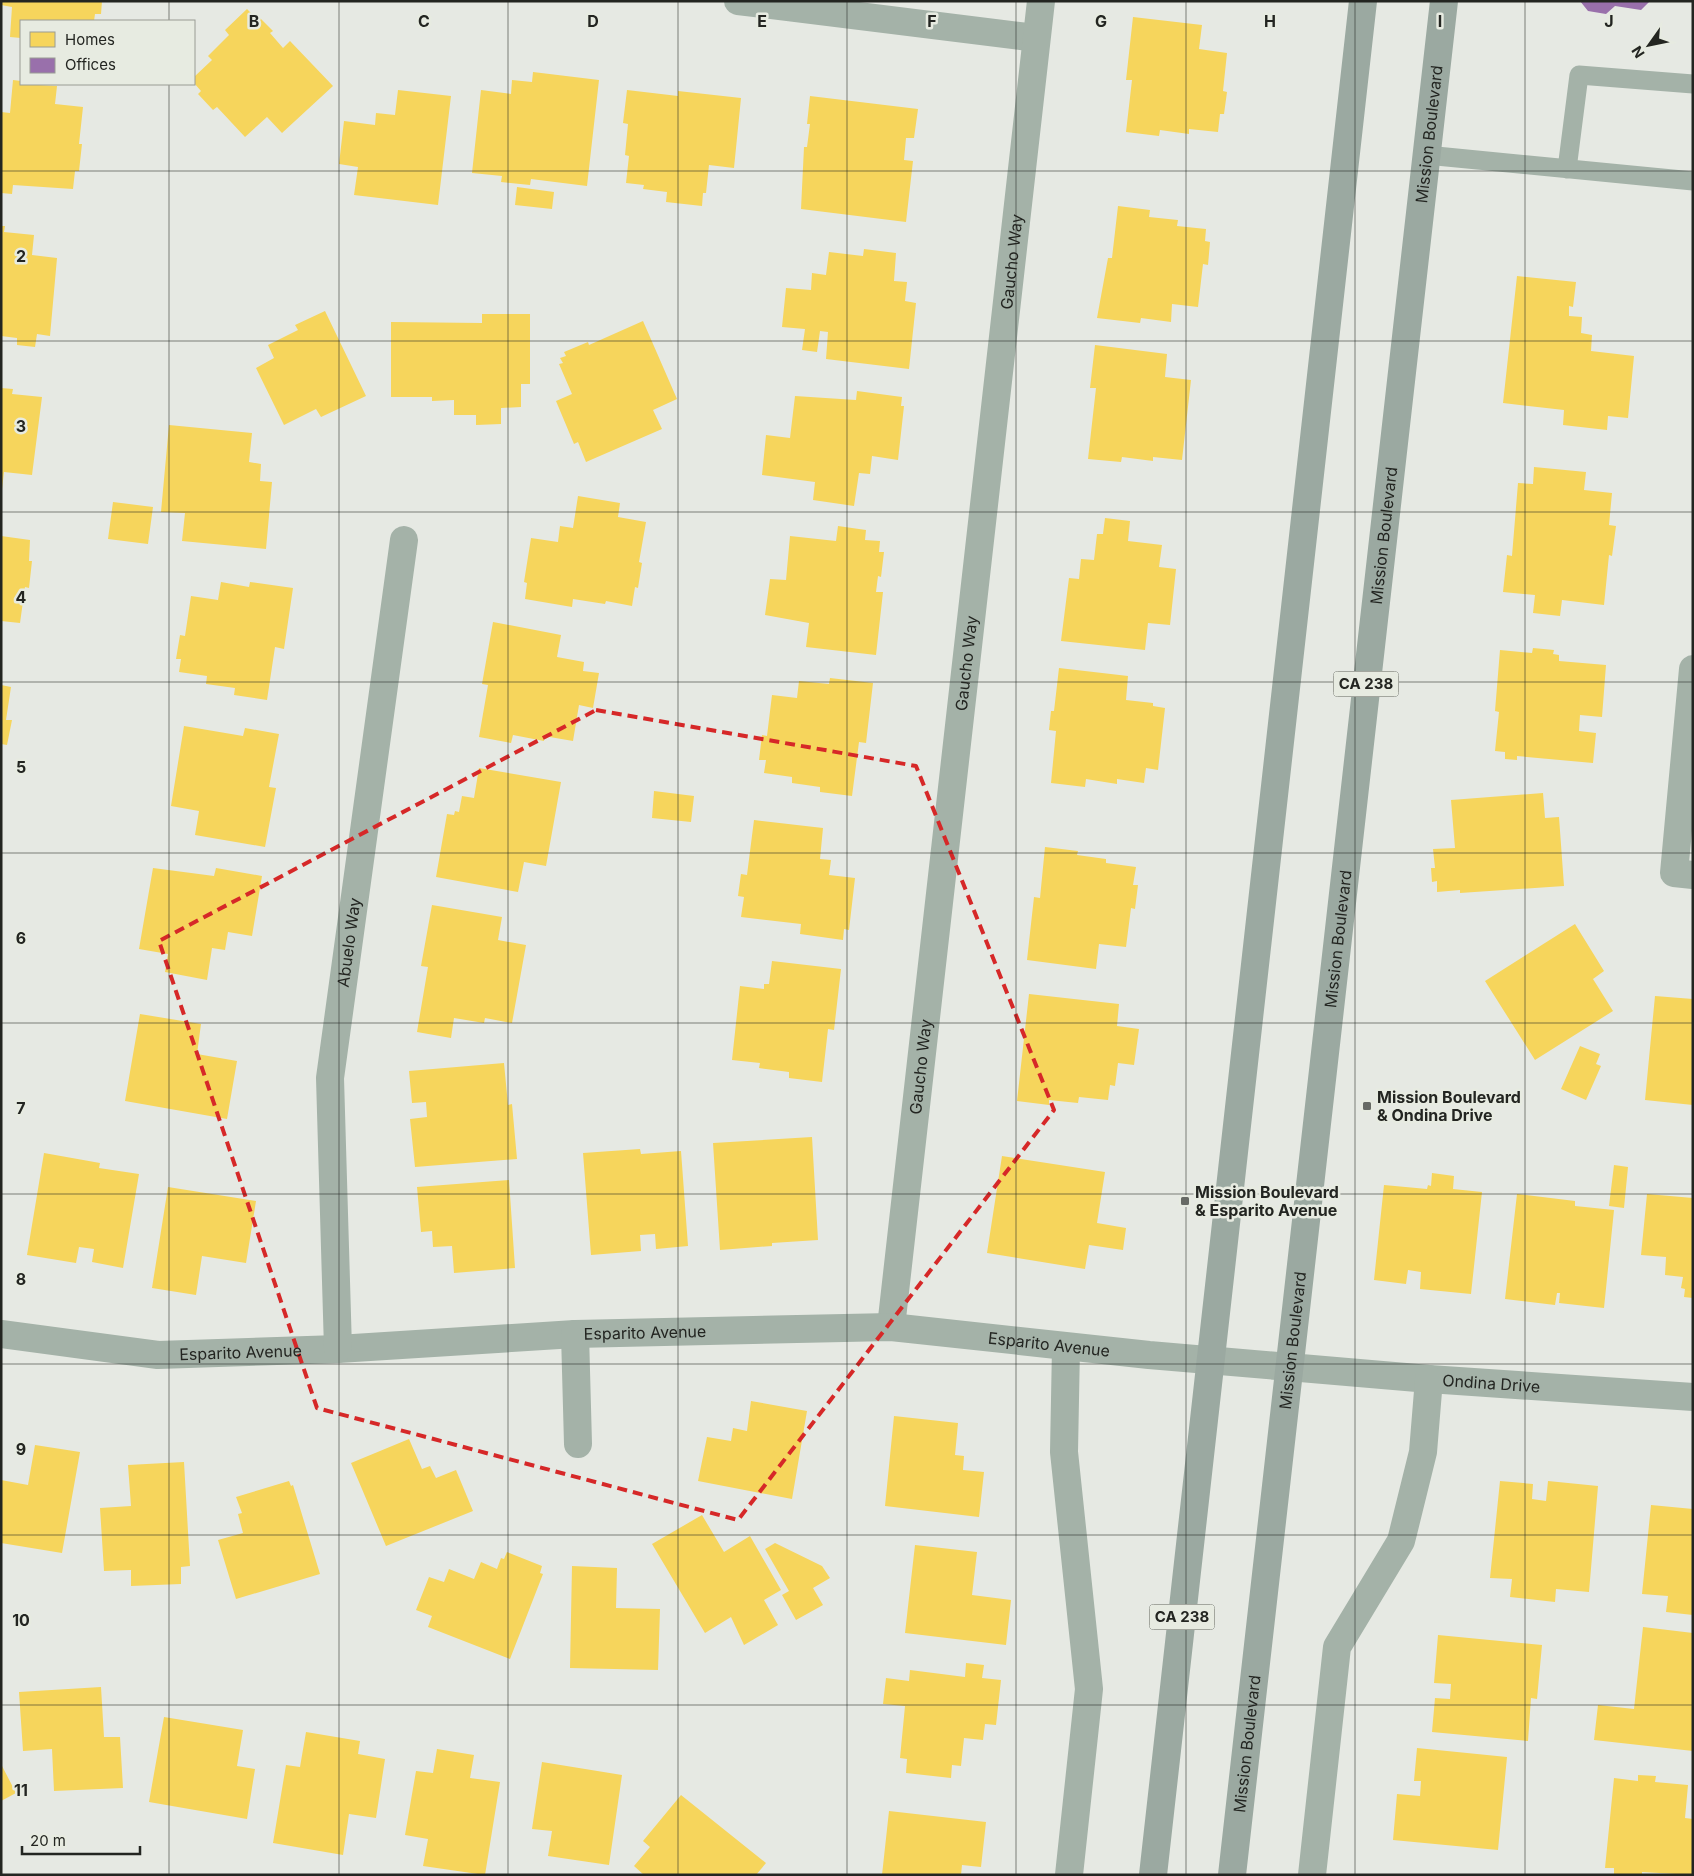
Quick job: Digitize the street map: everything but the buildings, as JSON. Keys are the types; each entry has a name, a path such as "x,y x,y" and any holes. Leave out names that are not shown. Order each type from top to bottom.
{"main road":[{"name":"CA 238","path":"1153,1875 1363,1"},
{"name":"Mission Boulevard","path":"1232,1875 1444,1"}],"street":[{"path":"738,1 1036,38"},
{"name":"Gaucho Way","path":"891,1327 1041,1"},
{"name":"Abuelo Way","path":"338,1349 330,1078 404,540"},
{"path":"1683,874 1693,669"},
{"name":"Esparito Avenue","path":"1,1334 158,1355 338,1349 575,1334 891,1327 1066,1347 1289,1367"},
{"path":"575,1334 578,1444"},
{"path":"1066,1347 1064,1452 1089,1689 1069,1875"},
{"name":"Ondina Drive","path":"1289,1367 1429,1379 1693,1397"},
{"path":"1312,1875 1337,1647 1401,1541 1423,1452 1429,1379"}],"lane":[{"path":"1568,169 1578,75 1693,84"},
{"path":"1426,155 1693,181"}],"highlighted area":[{"path":"596,710 916,766 1054,1110 738,1520 317,1408 159,941"}],"place":[{"name":"Mission Boulevard & Ondina Drive","path":"1367,1106"},
{"name":"Mission Boulevard & Esparito Avenue","path":"1185,1201"}]}
